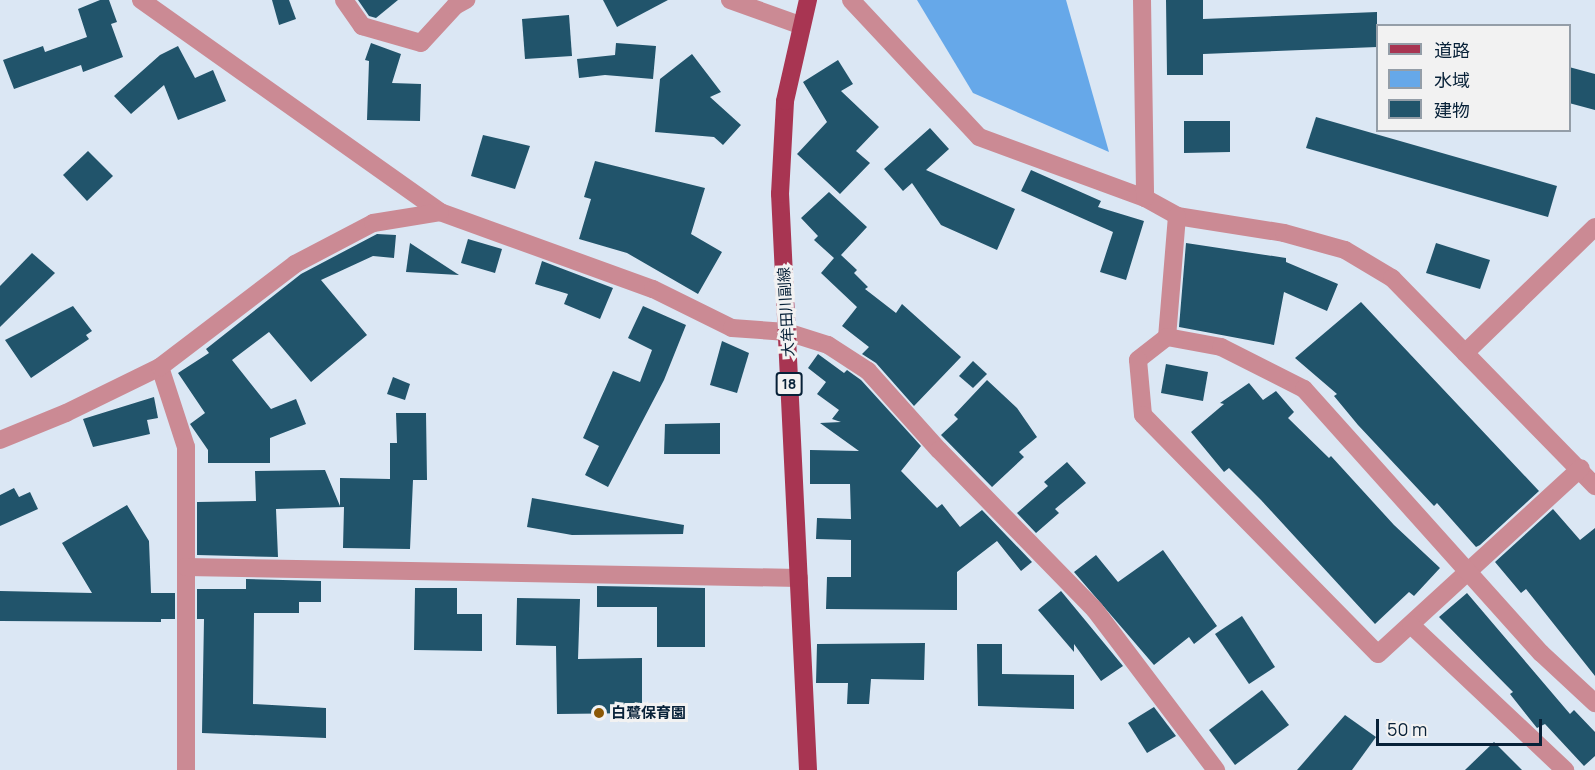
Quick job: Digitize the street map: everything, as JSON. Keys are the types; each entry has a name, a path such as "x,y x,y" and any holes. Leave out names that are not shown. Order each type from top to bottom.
{"main road":[{"name":"大牟田川副線","path":"808,0 800,25 785,101 780,194 808,770"}],"street":[{"path":"141,0 440,212 652,288 732,328 787,333 828,345 868,370 939,450 1095,610 1216,770"},
{"path":"344,0 362,26 421,43 455,6 466,0"},
{"path":"730,0 800,25"},
{"path":"850,0 979,136 1145,198 1177,216 1284,233 1345,250 1392,278 1581,468 1595,486"},
{"path":"1142,0 1145,198"},
{"path":"0,440 66,413 160,366 295,264 373,223 440,212"},
{"path":"1177,216 1167,337 1138,360 1143,415 1378,654 1581,468"},
{"path":"1465,353 1595,227"},
{"path":"1167,337 1221,346 1304,389 1540,653 1595,703"},
{"path":"160,366 186,447 186,770"},
{"path":"186,567 799,578"},
{"path":"1411,625 1565,770"}],"water":[{"path":"917,0 1066,0 1109,152 973,93"}],"building":[{"path":"100,0 109,0 117,22 111,24 123,57 83,72 81,65 14,89 3,60 43,46 45,52 87,37 78,9"},
{"path":"272,0 289,0 296,19 279,25"},
{"path":"358,0 398,0 376,18 369,16"},
{"path":"603,0 668,0 617,27"},
{"path":"1166,0 1203,0 1203,19 1377,12 1376,47 1203,54 1203,75 1167,75"},
{"path":"569,15 572,56 525,59 522,19"},
{"path":"371,43 401,54 392,83 421,84 420,121 367,120 369,61 365,60"},
{"path":"616,43 656,46 653,79 605,75 579,78 577,59 615,55"},
{"path":"178,46 195,78 213,70 226,101 178,120 164,85 131,114 114,96 160,55"},
{"path":"692,54 721,92 710,97 741,125 723,145 714,137 655,132 660,79"},
{"path":"838,60 853,84 841,91 879,127 856,151 870,163 840,194 797,154 827,122 803,82"},
{"path":"1571,68 1595,74 1595,110 1571,104"},
{"path":"1316,117 1557,186 1548,217 1306,148"},
{"path":"1184,121 1230,121 1230,152 1184,153"},
{"path":"930,128 949,149 926,170 1015,209 997,250 941,225 912,183 903,191 884,169"},
{"path":"483,135 530,146 515,189 471,176"},
{"path":"88,151 113,176 87,201 63,175"},
{"path":"595,161 705,188 691,234 722,252 698,294 627,253 579,239 591,199 584,197"},
{"path":"1031,170 1101,201 1098,207 1144,221 1126,280 1100,272 1113,232 1021,191"},
{"path":"829,192 867,227 841,255 857,270 854,273 868,287 865,289 896,313 902,304 961,357 914,406 876,363 862,354 869,347 842,326 857,307 821,273 834,258 814,240 818,236 801,218"},
{"path":"377,234 396,235 394,258 373,256 321,280 367,335 311,382 269,332 232,360 271,409 296,399 306,424 270,438 270,463 208,463 208,450 190,424 205,413 178,373 209,353 206,349 301,274"},
{"path":"468,239 502,249 495,273 461,263"},
{"path":"410,243 459,275 406,272"},
{"path":"1186,243 1286,258 1286,262 1338,284 1327,311 1284,292 1274,345 1179,327"},
{"path":"1436,243 1490,260 1480,289 1426,273"},
{"path":"32,253 55,273 0,327 0,286"},
{"path":"542,261 613,288 600,319 564,304 568,294 535,284"},
{"path":"1361,302 1539,491 1476,547 1437,503 1434,506 1358,425 1334,396 1337,394 1295,358"},
{"path":"73,306 92,331 86,335 89,339 31,378 5,340"},
{"path":"643,306 686,325 664,380 608,487 585,475 599,446 583,438 613,371 640,382 652,350 628,338"},
{"path":"722,341 749,353 737,393 710,385"},
{"path":"818,354 844,373 847,370 861,380 921,446 901,471 937,508 942,504 960,527 982,510 1032,562 1021,571 997,541 957,572 957,610 826,609 827,577 851,577 851,540 816,539 817,518 851,519 850,484 810,484 810,450 859,451 820,423 841,422 832,419 839,410 817,394 826,382 808,368"},
{"path":"973,361 987,374 973,388 959,376"},
{"path":"1166,364 1208,372 1203,401 1161,393"},
{"path":"393,377 410,384 405,400 387,394"},
{"path":"987,380 1017,408 1037,437 1019,452 1024,457 992,487 941,435 958,419 954,415"},
{"path":"1249,383 1263,400 1276,391 1294,412 1288,418 1329,458 1331,456 1394,525 1440,568 1414,596 1409,592 1375,624 1261,500 1229,468 1224,472 1191,432 1224,404 1220,403"},
{"path":"154,397 158,418 147,420 150,434 93,447 83,419"},
{"path":"396,413 426,413 427,480 413,480 410,549 343,548 344,507 276,509 278,557 197,555 197,502 256,501 255,471 325,470 340,506 340,478 390,479 390,443 397,443"},
{"path":"720,423 720,454 664,454 665,424"},
{"path":"1067,462 1086,483 1055,509 1059,513 1036,533 1017,513 1048,486 1044,482"},
{"path":"14,488 19,497 30,492 38,509 0,526 0,495"},
{"path":"532,498 684,525 683,534 572,535 527,527"},
{"path":"127,505 149,541 151,593 175,593 175,619 161,619 161,622 0,621 0,591 92,593 62,543"},
{"path":"1553,509 1580,540 1595,528 1595,676 1526,589 1521,593 1495,562"},
{"path":"1163,550 1217,626 1194,644 1189,637 1154,665 1074,572 1096,555 1118,582"},
{"path":"246,579 321,581 321,602 299,602 299,613 254,613 253,704 326,708 326,738 202,733 204,619 197,619 197,589 246,589"},
{"path":"597,586 705,588 705,647 657,647 657,607 597,607"},
{"path":"415,588 457,588 457,614 482,614 482,651 414,650"},
{"path":"1061,591 1123,666 1101,681 1074,644 1074,652 1038,610"},
{"path":"1467,593 1570,714 1574,710 1595,732 1595,756 1584,766 1545,724 1537,728 1510,694 1513,692 1439,617"},
{"path":"517,598 580,599 578,659 642,658 642,713 557,714 556,646 516,645"},
{"path":"1242,616 1275,667 1249,684 1215,634"},
{"path":"925,643 924,680 871,679 869,704 847,704 848,683 816,683 817,644"},
{"path":"977,644 1002,644 1002,674 1074,675 1074,709 978,706"},
{"path":"1262,690 1289,725 1235,765 1209,730"},
{"path":"1154,707 1176,736 1147,753 1128,723"},
{"path":"1345,715 1376,737 1352,770 1297,770"},
{"path":"1494,742 1522,770 1465,770"}],"place":[{"name":"白鷺保育園","path":"599,713"}]}
